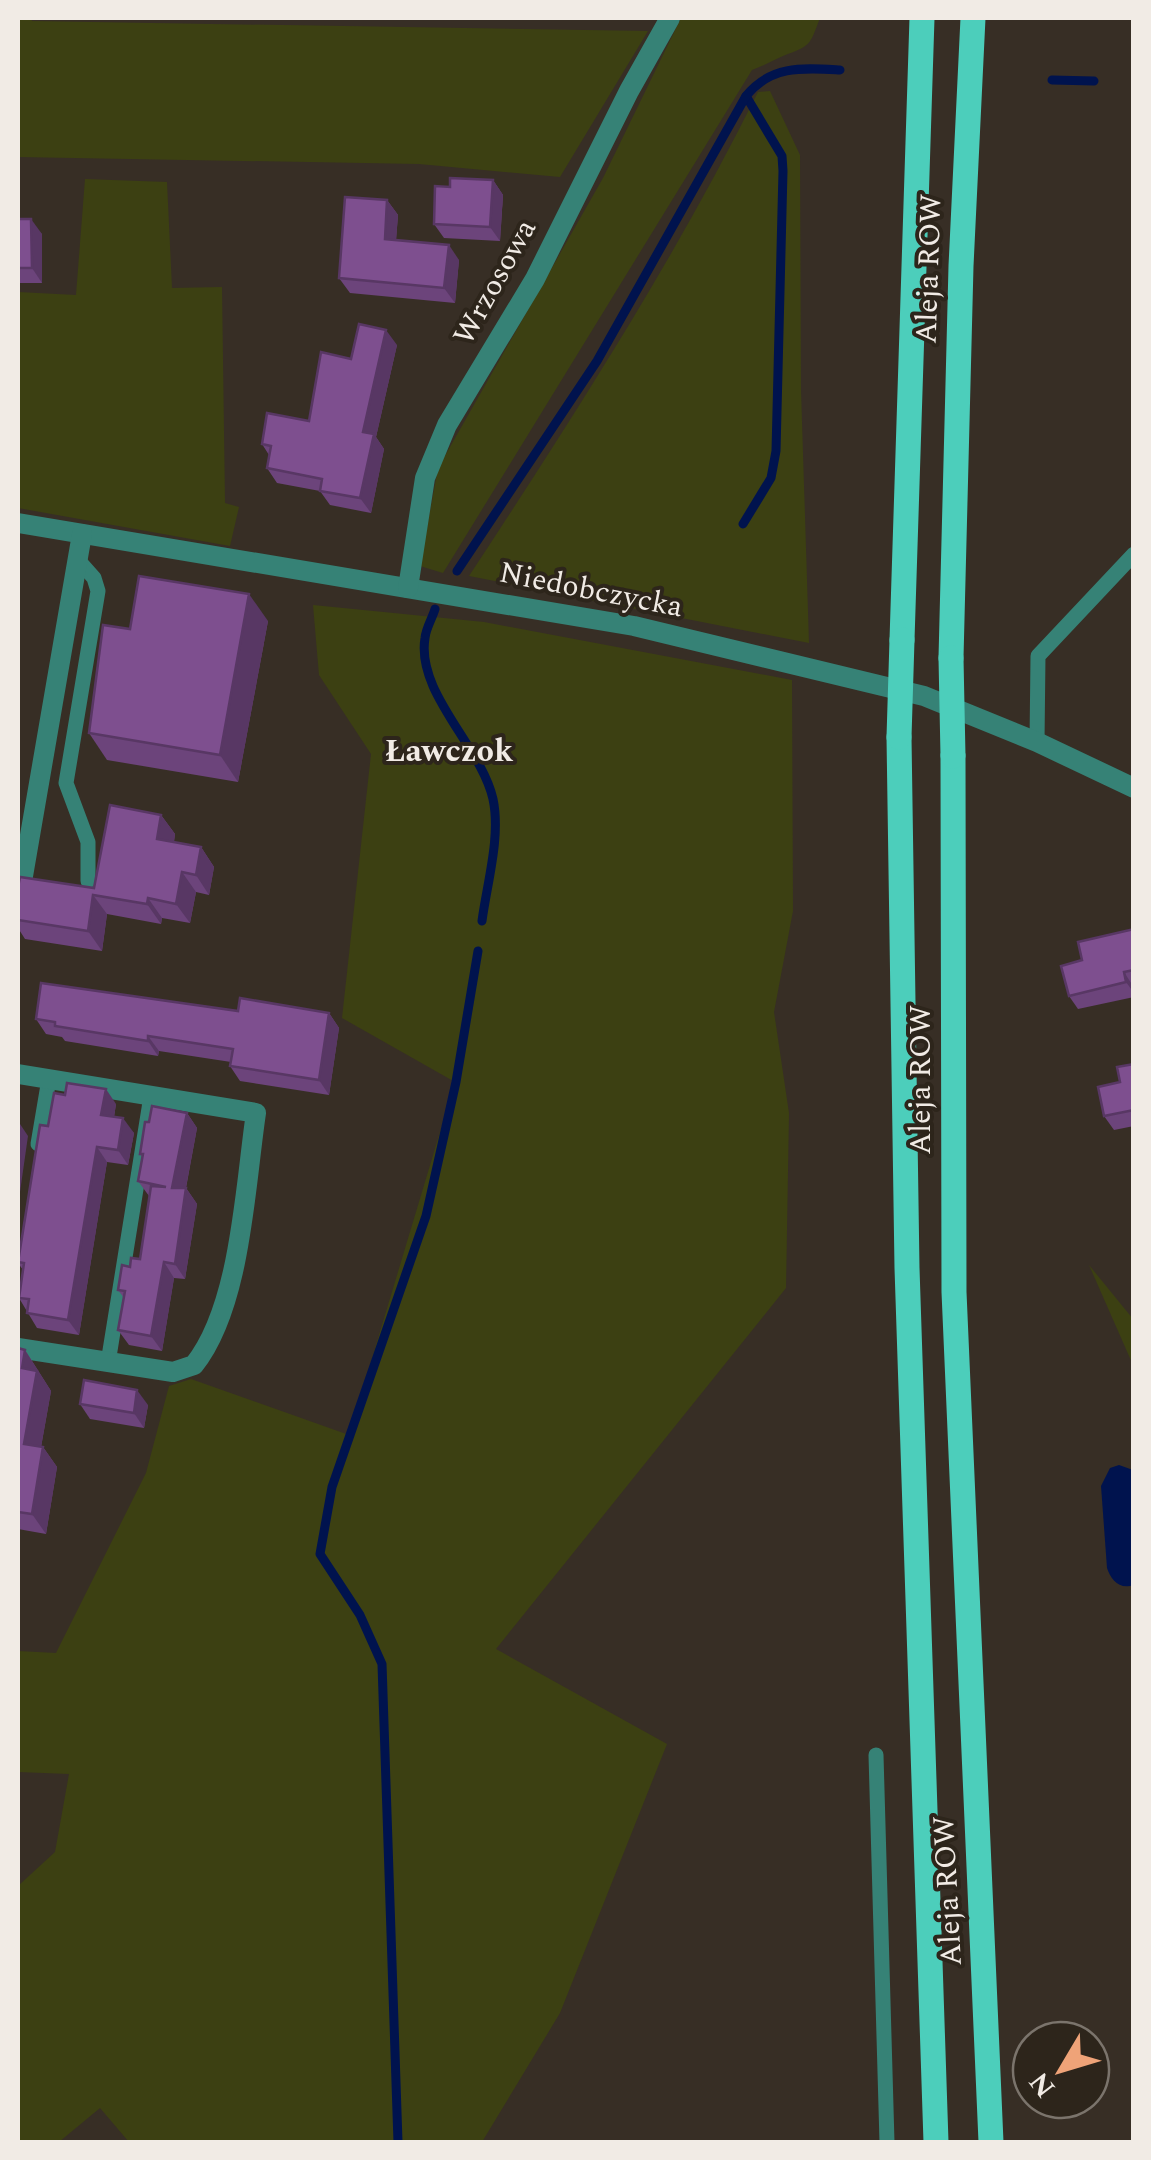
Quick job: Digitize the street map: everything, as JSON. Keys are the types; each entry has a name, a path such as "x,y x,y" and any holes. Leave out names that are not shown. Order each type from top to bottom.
{"main road":[{"name":"Aleja ROW","path":"922,18 899,737 906,1268 936,2142"},
{"name":"Aleja ROW","path":"973,18 961,266 951,658 954,1292 991,2142"}],"street":[{"name":"Wrzosowa","path":"408,588 424,478 447,425 535,279 670,18"},
{"name":"Niedobczycka","path":"18,523 634,626 924,696 1037,742 1134,788"},
{"path":"18,905 82,534"},
{"path":"18,1074 256,1112 235,1259 218,1322 194,1364 172,1372 18,1348"}],"lane":[{"path":"1037,742 1038,656 1134,554"},
{"path":"78,560 94,578 98,591 66,783 88,842 88,881"},
{"path":"36,1156 49,1079"},
{"path":"108,1362 151,1096"},
{"path":"876,1755 887,2142"}],"green space":[{"path":"18,18 648,31 560,177 419,164 18,157"},
{"path":"681,18 820,18 804,47 752,70 443,573 420,566 438,468 603,178"},
{"path":"770,91 800,155 801,390 809,643 469,576 657,278 758,92"},
{"path":"85,179 167,182 172,288 222,287 225,503 239,507 230,546 18,508 18,292 76,295"},
{"path":"313,605 484,622 792,680 793,911 774,1012 789,1113 786,1288 496,1649 667,1744 560,2013 482,2142 129,2142 100,2108 59,2142 18,2142 18,1886 55,1852 69,1774 18,1772 18,1651 56,1653 146,1473 169,1386 191,1379 349,1435 455,1082 342,1018 371,754 319,675"},
{"path":"1089,1265 1133,1319 1133,1365"}],"shaded area":[{"path":"1119,1465 1133,1470 1134,1585 1129,1586 1116,1583 1107,1568 1101,1486 1110,1468"}],"building":[{"path":"450,178 493,180 490,227 434,224 435,186 450,187"},
{"path":"345,197 387,200 385,239 449,245 444,288 339,278"},
{"path":"18,219 31,219 32,268 18,268"},
{"path":"359,324 386,330 363,432 374,434 360,498 320,491 322,479 267,468 271,446 262,444 267,413 309,421 321,352 351,359"},
{"path":"139,576 249,594 220,755 89,733 103,625 130,629"},
{"path":"110,805 161,815 157,839 201,847 196,875 182,872 176,904 148,898 147,904 93,895 88,931 18,920 20,877 94,888"},
{"path":"1134,929 1134,970 1124,972 1126,982 1069,996 1061,966 1082,960 1078,942"},
{"path":"41,983 238,1011 240,998 329,1013 319,1080 230,1066 233,1049 55,1026 55,1022 36,1019"},
{"path":"1134,1064 1134,1110 1104,1116 1098,1087 1120,1082 1117,1067"},
{"path":"67,1083 106,1089 101,1115 123,1118 118,1150 97,1147 68,1320 27,1313 29,1299 19,1298 24,1263 18,1262 40,1125 48,1126 54,1093 65,1095"},
{"path":"152,1106 187,1113 172,1188 186,1188 175,1264 164,1262 151,1336 118,1330 125,1291 118,1290 122,1265 130,1267 131,1258 140,1259 151,1186 166,1187 138,1181 145,1122 149,1122"},
{"path":"18,1348 25,1350 22,1368 37,1371 24,1444 43,1447 32,1514 18,1512"},
{"path":"84,1380 137,1390 134,1413 80,1404"}],"waterway":[{"path":"457,571 597,361 746,96 777,74 801,69 840,70"},
{"path":"1052,80 1094,81"},
{"path":"743,524 771,478 776,451 783,171 782,156 746,96"},
{"path":"435,609 425,638 430,679 476,759 493,799 494,844 482,921"},
{"path":"398,2142 382,1664 360,1615 320,1554 332,1487 426,1216 456,1082 478,951"}],"district":[{"name":"Ławczok","path":"449,751"}]}
